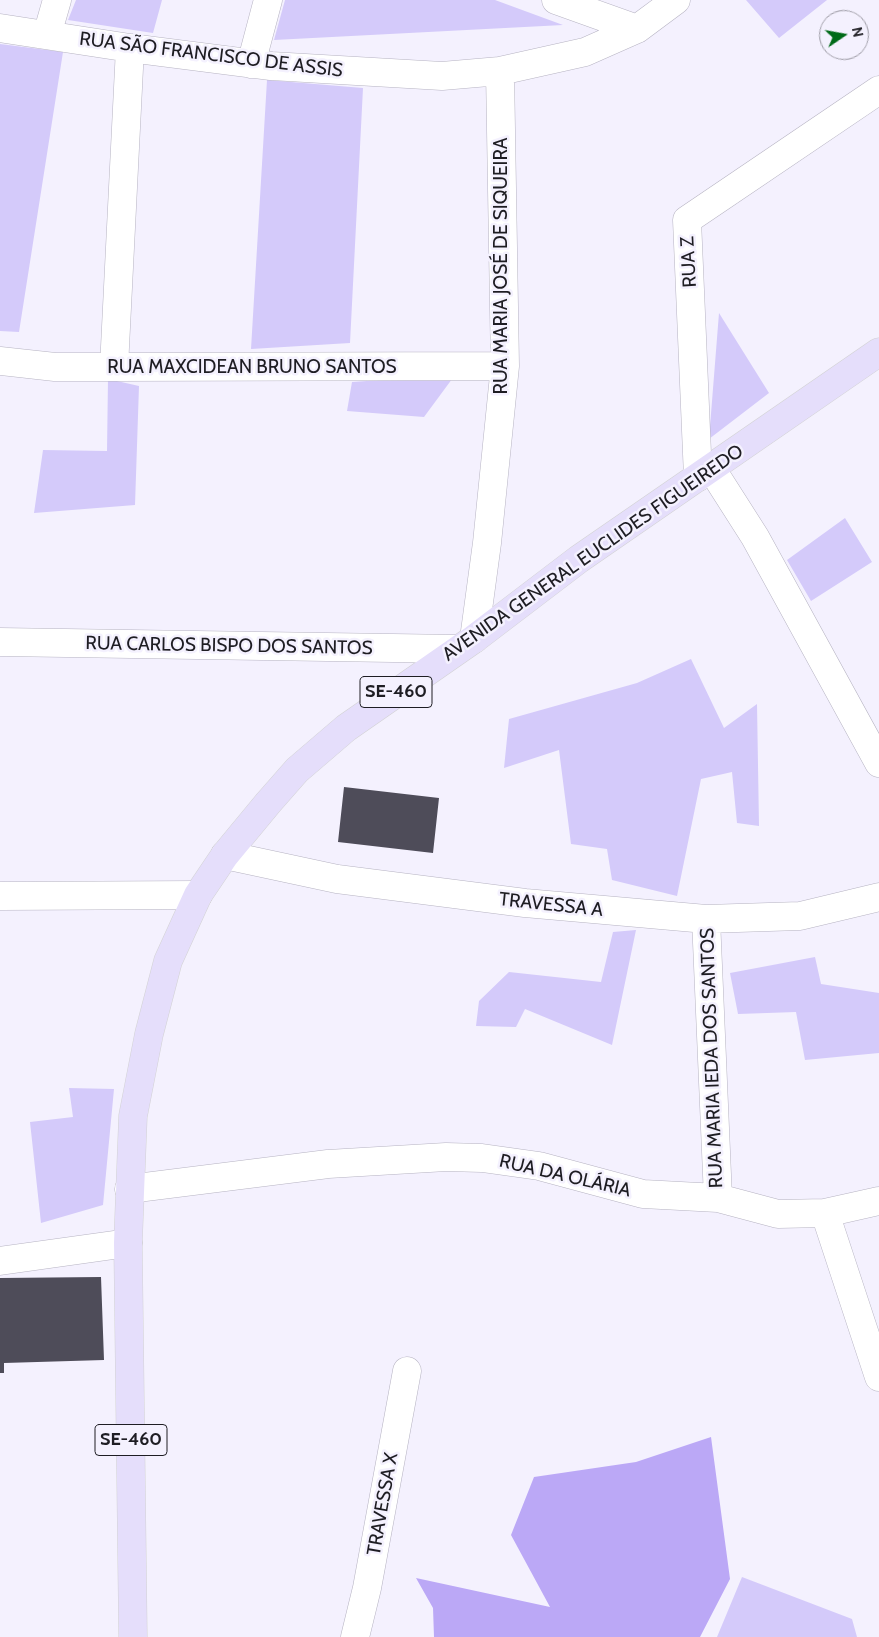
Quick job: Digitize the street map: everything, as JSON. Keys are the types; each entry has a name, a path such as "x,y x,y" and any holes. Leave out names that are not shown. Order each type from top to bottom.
{"main road":[{"name":"AVENIDA GENERAL EUCLIDES FIGUEIREDO","path":"133,1637 128,1243 133,1116 148,1034 168,961 198,895 224,855 297,770 346,728 466,644 579,559 879,352"}],"street":[{"path":"47,35 57,0"},
{"path":"251,64 268,0"},
{"path":"556,0 637,29"},
{"name":"RUA SÃO FRANCISCO DE ASSIS","path":"0,28 251,64 334,71 442,76 500,71 584,52 637,29 676,0"},
{"path":"114,367 130,48"},
{"name":"RUA MARIA JOSÉ DE SIQUEIRA","path":"466,644 487,543 505,366 500,71"},
{"name":"RUA Z","path":"705,472 687,220 879,90"},
{"name":"RUA MAXCIDEAN BRUNO SANTOS","path":"0,361 54,367 505,366"},
{"path":"705,472 755,537 879,763"},
{"name":"RUA CARLOS BISPO DOS SANTOS","path":"0,642 466,644"},
{"name":"TRAVESSA A","path":"224,855 338,879 525,903 706,918 800,916 879,897"},
{"path":"0,896 198,895"},
{"name":"RUA MARIA IEDA DOS SANTOS","path":"706,918 718,1198"},
{"name":"RUA DA OLÁRIA","path":"129,1189 328,1164 446,1157 482,1158 540,1166 643,1194 718,1198 778,1214 825,1213 879,1201"},
{"path":"825,1213 879,1377"},
{"path":"0,1261 128,1243"},
{"name":"TRAVESSA X","path":"355,1637 368,1588 407,1371"}],"shaded area":[{"path":"76,0 162,0 153,33 68,20"},
{"path":"285,0 495,0 563,25 274,40"},
{"path":"746,0 827,0 779,38"},
{"path":"0,44 63,52 19,332 0,331"},
{"path":"267,80 363,88 350,343 251,349"},
{"path":"719,313 769,393 709,439"},
{"path":"455,375 424,417 347,411 352,382"},
{"path":"108,379 139,386 135,505 34,513 43,450 107,451"},
{"path":"845,518 872,562 811,601 787,560"},
{"path":"691,659 724,728 757,704 759,826 737,823 732,772 701,779 677,896 612,880 607,849 571,844 559,750 504,768 509,719 637,683"},
{"path":"636,930 612,1045 525,1009 516,1027 476,1026 479,1001 509,972 601,982 613,932"},
{"path":"815,957 821,984 879,993 879,1053 805,1060 796,1012 738,1014 730,973"},
{"path":"69,1088 114,1089 103,1205 41,1223 30,1122 73,1117"},
{"path":"711,1437 730,1579 700,1637 434,1637 433,1608 416,1578 550,1607 511,1535 534,1477 636,1462"},
{"path":"742,1577 852,1619 857,1637 717,1637"}],"building":[{"path":"344,787 439,798 433,853 338,842"},
{"path":"101,1277 104,1360 4,1363 4,1373 0,1373 0,1278"}]}
